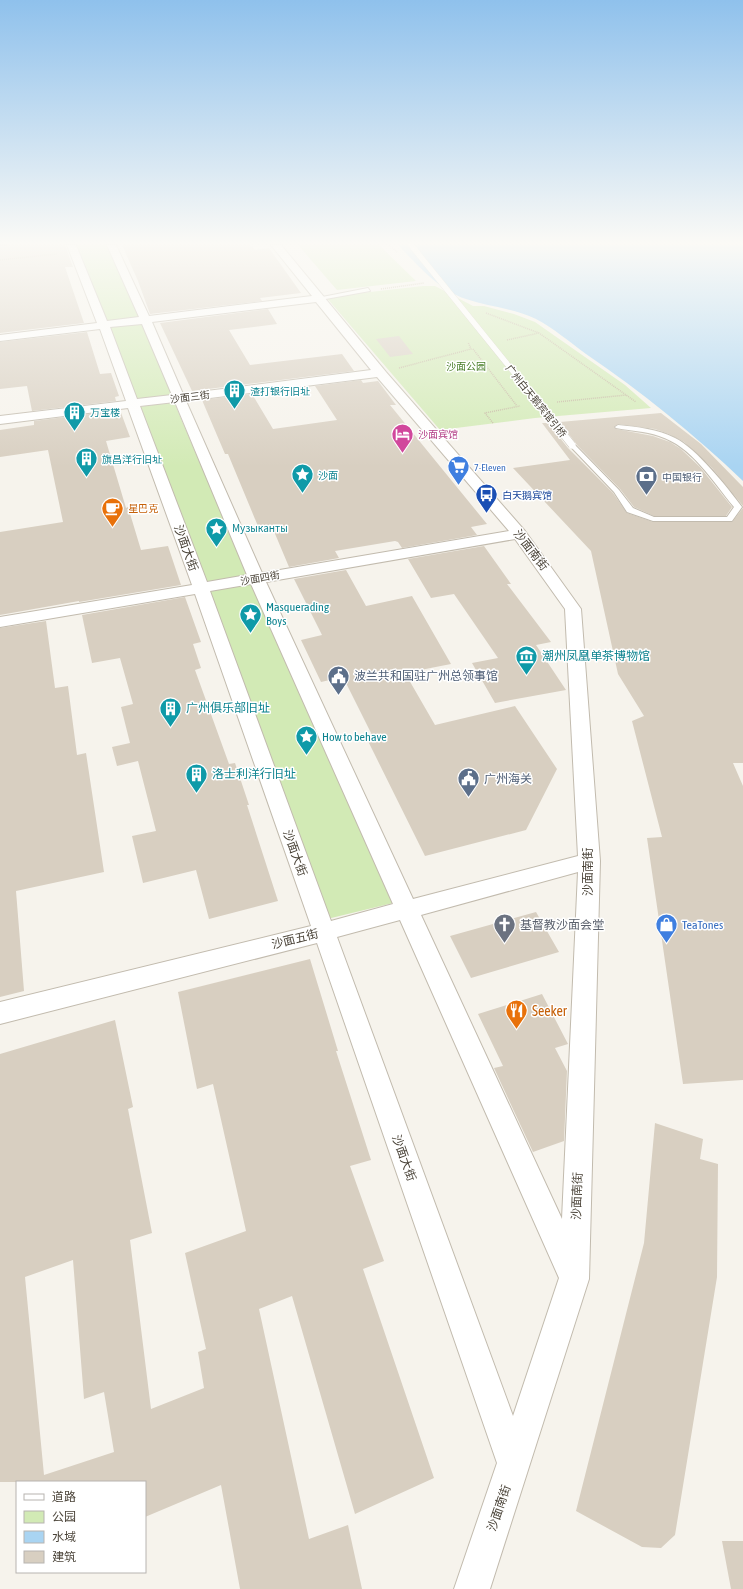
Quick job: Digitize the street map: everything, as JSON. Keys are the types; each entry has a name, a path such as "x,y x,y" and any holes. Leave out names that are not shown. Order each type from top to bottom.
{"street":[{"name":"沙面大街","path":"101,319 201,587 514,1464"},
{"path":"4,337 161,319"},
{"name":"沙面南街","path":"337,319 380,373 520,534 552,577 573,609 589,861 574,1278 472,1589"},
{"path":"146,321 178,399 256,578 574,1278"},
{"name":"沙面三街","path":"0,420 380,373"},
{"name":"沙面四街","path":"0,622 520,534"},
{"name":"沙面五街","path":"0,1013 323,932 589,861"}],"lane":[{"name":"广州白天鹅宾馆引桥","path":"471,319 572,445 617,491 630,510 653,519 729,519 738,507 689,450 674,440 655,433 618,427"}],"path":[{"path":"502,319 539,333 636,402"},
{"path":"466,339 471,349 517,406"},
{"path":"380,373 471,349"}],"green space":[{"path":"106,319 141,320 108,324"},
{"name":"沙面公园","path":"345,319 528,319 535,322 625,385 651,408 535,418 440,430"},
{"path":"143,322 172,396 135,401 109,327"},
{"path":"174,402 248,576 206,584 138,407"},
{"path":"251,582 393,903 323,920 208,590"}],"water":[{"path":"536,319 743,319 743,481 667,414 627,383"}],"building":[{"path":"0,319 83,319 84,323 0,333"},
{"path":"190,319 274,319 277,324 229,330 250,365 342,354 354,371 192,391 160,323"},
{"path":"87,332 100,374 111,373 119,396 115,397 116,401 32,411 27,386 0,389 0,342"},
{"path":"399,336 413,354 390,357 376,339"},
{"path":"361,380 363,383 378,381 396,405 390,405 487,524 471,527 477,535 402,548 398,542 395,541 335,551 339,558 289,567 273,529 260,531 228,454 225,454 202,400 252,394 273,429 337,420 315,386"},
{"path":"120,410 130,437 106,441 126,508 128,507 141,550 168,546 181,585 0,615 0,532 63,522 48,450 0,457 0,430 34,425 34,421"},
{"path":"661,413 701,444 743,487 743,506 712,468 684,442 655,429 618,424 614,427 616,429 653,436 670,442 681,449 700,467 732,507 726,516 654,516 634,507 620,489 577,445 560,422"},
{"path":"542,423 548,423 568,448 613,493 627,513 653,522 732,522 743,508 743,763 733,763 743,786 743,1080 683,1084 647,838 662,837 632,721 644,716 618,674 591,551 513,468 570,460"},
{"path":"484,546 511,584 507,584 551,642 536,645 566,690 495,703 472,663 498,658 454,594 431,598 408,559"},
{"path":"346,570 366,606 412,596 451,664 405,673 435,725 515,706 557,769 526,830 425,856 368,741 374,739 343,677 321,682 301,640 322,635 294,579"},
{"path":"185,597 201,642 193,644 201,668 195,670 229,764 235,763 278,901 209,919 196,870 143,883 132,836 156,831 138,761 117,766 112,747 130,743 121,707 133,704 120,658 92,663 82,615"},
{"path":"46,621 55,688 68,686 77,755 86,753 104,872 16,891 24,991 0,997 0,628"},
{"name":"基督教沙面会堂","path":"536,912 559,952 471,978 450,936"},
{"path":"310,959 338,1051 336,1051 371,1160 350,1166 384,1261 363,1269 434,1478 355,1514 292,1296 259,1309 309,1539 348,1525 362,1589 240,1589 221,1485 146,1517 146,1481 0,1482 0,1054 115,1020 133,1107 128,1109 152,1233 130,1240 151,1409 204,1388 198,1352 206,1349 185,1253 246,1231 213,1084 197,1089 178,992","holes":["73,1260 84,1399 104,1392 114,1452 44,1475 25,1277"]},
{"path":"542,994 568,1044 555,1048 567,1071 564,1141 533,1152 494,1068 503,1066 478,1014"},
{"path":"655,1123 703,1139 700,1159 718,1164 717,1277 675,1535 661,1548 642,1547 576,1511 644,1243"},
{"path":"722,1541 743,1541 743,1589 731,1589"}],"place":[{"name":"渣打银行旧址","path":"235,410"},
{"name":"万宝楼","path":"75,432"},
{"name":"沙面宾馆","path":"403,454"},
{"name":"旗昌洋行旧址","path":"86,478"},
{"name":"7-Eleven","path":"458,486"},
{"name":"沙面","path":"302,494"},
{"name":"中国银行","path":"646,496"},
{"name":"白天鹅宾馆","path":"487,514"},
{"name":"星巴克","path":"113,528"},
{"name":"Музыканты","path":"217,548"},
{"name":"Masquerading Boys","path":"250,634"},
{"name":"潮州凤凰单茶博物馆","path":"526,676"},
{"name":"波兰共和国驻广州总领事馆","path":"338,696"},
{"name":"广州俱乐部旧址","path":"171,728"},
{"name":"How to behave","path":"306,756"},
{"name":"洛士利洋行旧址","path":"196,794"},
{"name":"广州海关","path":"469,798"},
{"name":"基督教沙面会堂","path":"505,944"},
{"name":"TeaTones","path":"667,944"},
{"name":"Seeker","path":"516,1030"}]}
